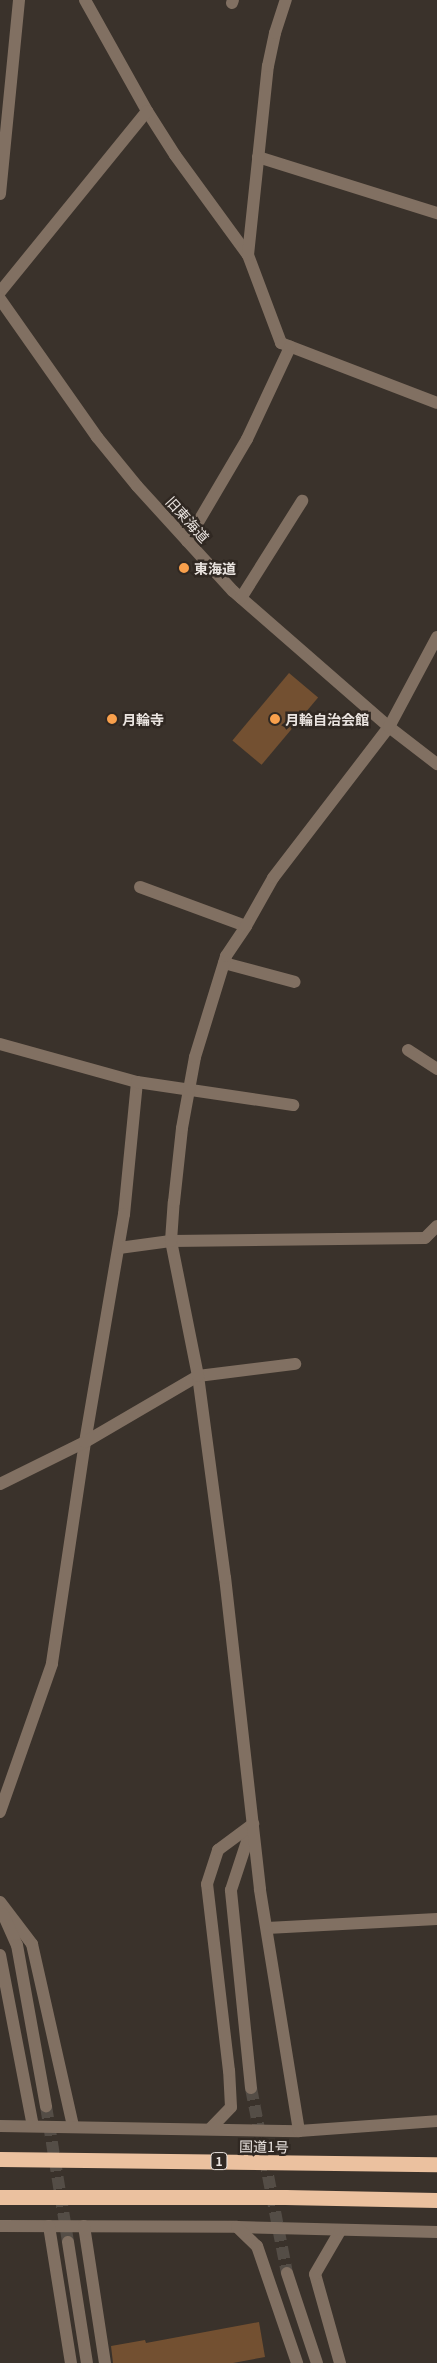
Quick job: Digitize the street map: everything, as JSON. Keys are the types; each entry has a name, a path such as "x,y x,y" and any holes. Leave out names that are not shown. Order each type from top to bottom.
{"highway":[{"name":"国道1号","path":"0,2158 437,2164"},
{"path":"0,2197 285,2197 437,2200"}],"street":[{"path":"0,194 19,0"},
{"path":"85,0 147,111 175,155 248,255 281,343 437,403"},
{"path":"248,255 268,66 275,33 286,0"},
{"path":"0,292 147,111"},
{"path":"258,157 437,213"},
{"name":"旧東海道","path":"0,299 97,437 187,541 241,598 389,726 437,764"},
{"path":"187,541 246,439 290,347"},
{"path":"241,598 302,501"},
{"path":"299,2131 267,1928 253,1824 198,1376 171,1241 181,1137 194,1056 224,963 273,878 389,726 437,637"},
{"path":"140,887 246,926"},
{"path":"224,963 295,982"},
{"path":"0,1044 137,1082 293,1105"},
{"path":"408,1050 437,1069"},
{"path":"0,1812 52,1664 85,1442 119,1248 137,1082"},
{"path":"119,1248 171,1241 425,1238 437,1226"},
{"path":"0,1484 85,1442 198,1376 295,1364"},
{"path":"251,2088 231,1890 253,1824"},
{"path":"210,2129 231,2107 229,2071 207,1884 218,1850 253,1824"},
{"path":"0,1902 32,1944 73,2126"},
{"path":"0,1908 17,1945 46,2106"},
{"path":"267,1928 437,1919"},
{"path":"0,1955 33,2126"},
{"path":"0,2126 299,2131 437,2121"},
{"path":"0,2226 237,2227 437,2232"},
{"path":"49,2226 70,2363"},
{"path":"84,2226 105,2363"},
{"path":"237,2227 257,2246 297,2363"},
{"path":"340,2230 315,2274 340,2363"},
{"path":"68,2242 87,2363"},
{"path":"287,2273 317,2363"}],"building":[{"name":"月輪自治会館","path":"289,673 318,697 262,765 232,740"},
{"path":"259,2322 265,2357 233,2363 113,2363 111,2346 145,2340 146,2343"}],"tunnel":[{"path":"251,2088 287,2273"},
{"path":"46,2106 68,2242"}],"place":[{"name":"東海道","path":"184,568"},
{"name":"月輪寺","path":"112,719"},
{"name":"月輪自治会館","path":"275,719"}]}
